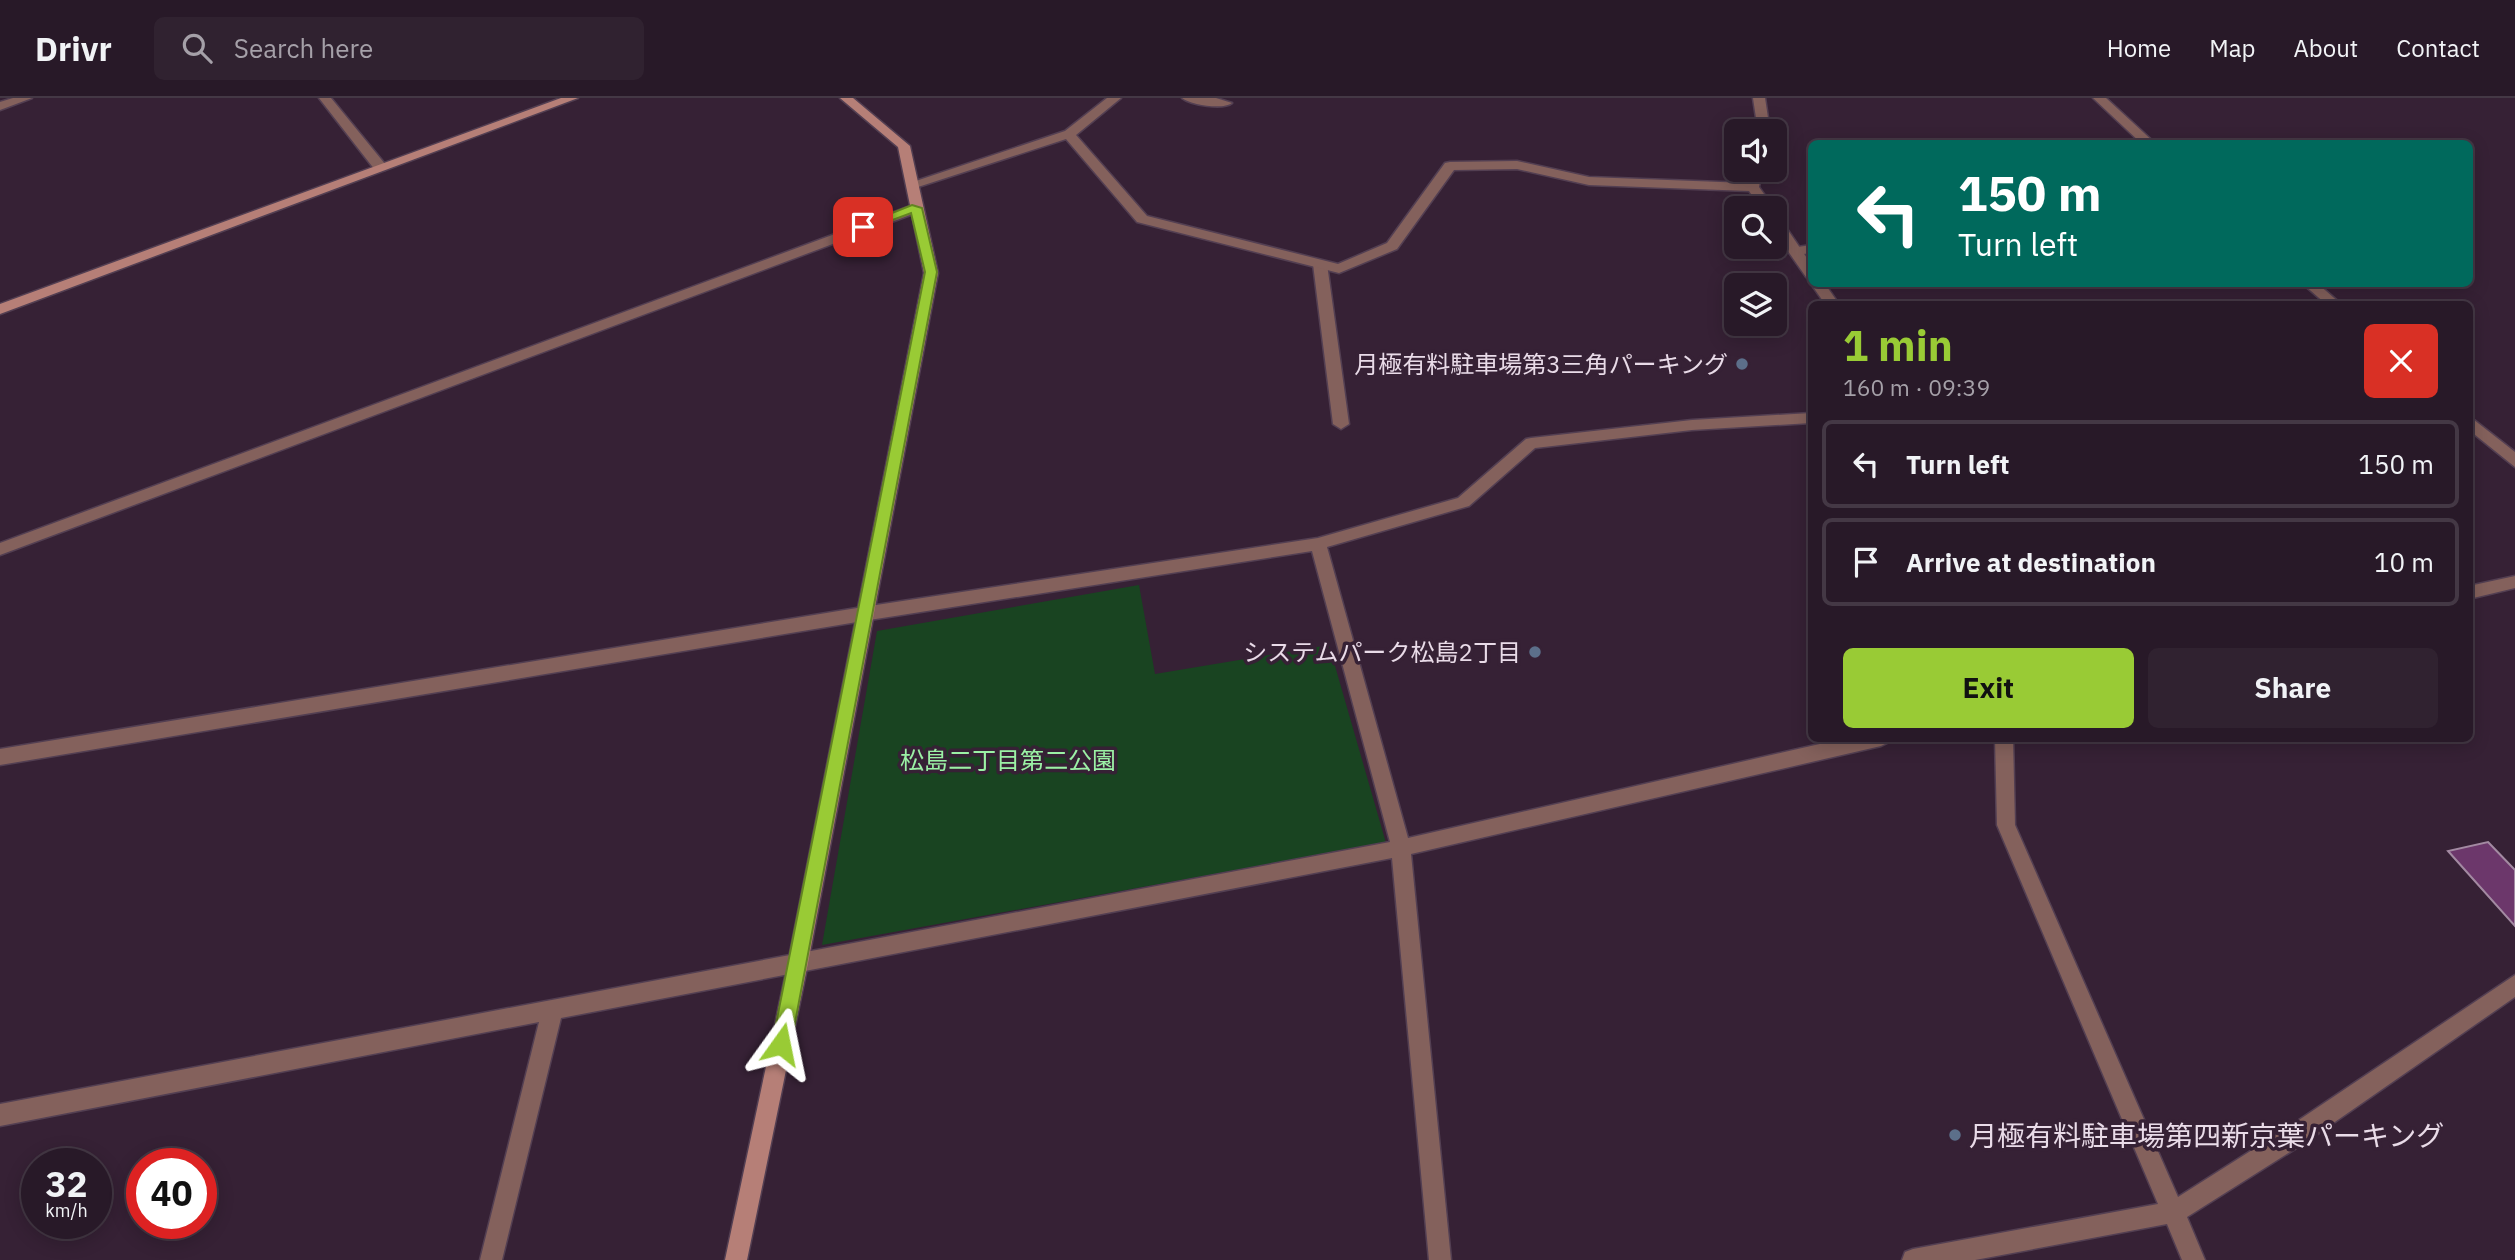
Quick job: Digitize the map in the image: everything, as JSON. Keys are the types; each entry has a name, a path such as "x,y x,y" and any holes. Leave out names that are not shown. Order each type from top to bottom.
{"street":[{"path":"0,106 26,98"},
{"path":"325,98 380,167"},
{"path":"0,309 572,98"},
{"path":"736,1260 798,963 863,614 931,272 904,146 846,98"},
{"path":"913,184 1069,134 1115,98"},
{"path":"1188,98 1226,103"},
{"path":"1759,98 1762,119"},
{"path":"2099,98 2146,140"},
{"path":"1069,134 1142,219 1339,269 1392,246 1450,166 1517,165 1589,181 1753,187"},
{"path":"1754,182 1753,187 1759,196"},
{"path":"0,549 916,208"},
{"path":"1787,238 1808,269"},
{"path":"1796,251 1808,249"},
{"path":"1320,264 1340,424"},
{"path":"2314,287 2330,301"},
{"path":"0,757 863,614 1318,544 1463,502 1531,443 1692,425 1808,418"},
{"path":"2473,424 2515,461"},
{"path":"1318,544 1401,848 1440,1260"},
{"path":"2473,592 2515,582"},
{"path":"0,1115 1401,848 1864,742"},
{"path":"2004,742 2006,825 2194,1260"},
{"path":"1913,1260 2174,1212 2298,1134 2515,985"},
{"path":"491,1260 553,1009"}],"green space":[{"name":"松島二丁目第二公園","path":"1139,585 1155,674 1329,645 1386,843 822,945 877,631"}],"building":[{"path":"2488,842 2515,870 2515,926 2448,851"}],"place":[{"name":"月極有料駐車場第3三角パーキング","path":"1742,364"},
{"name":"システムパーク松島2丁目","path":"1535,652"},
{"name":"月極有料駐車場第四新京葉パーキング","path":"1955,1135"}],"route":[{"path":"781,1044 931,272 916,208 863,227"}]}
